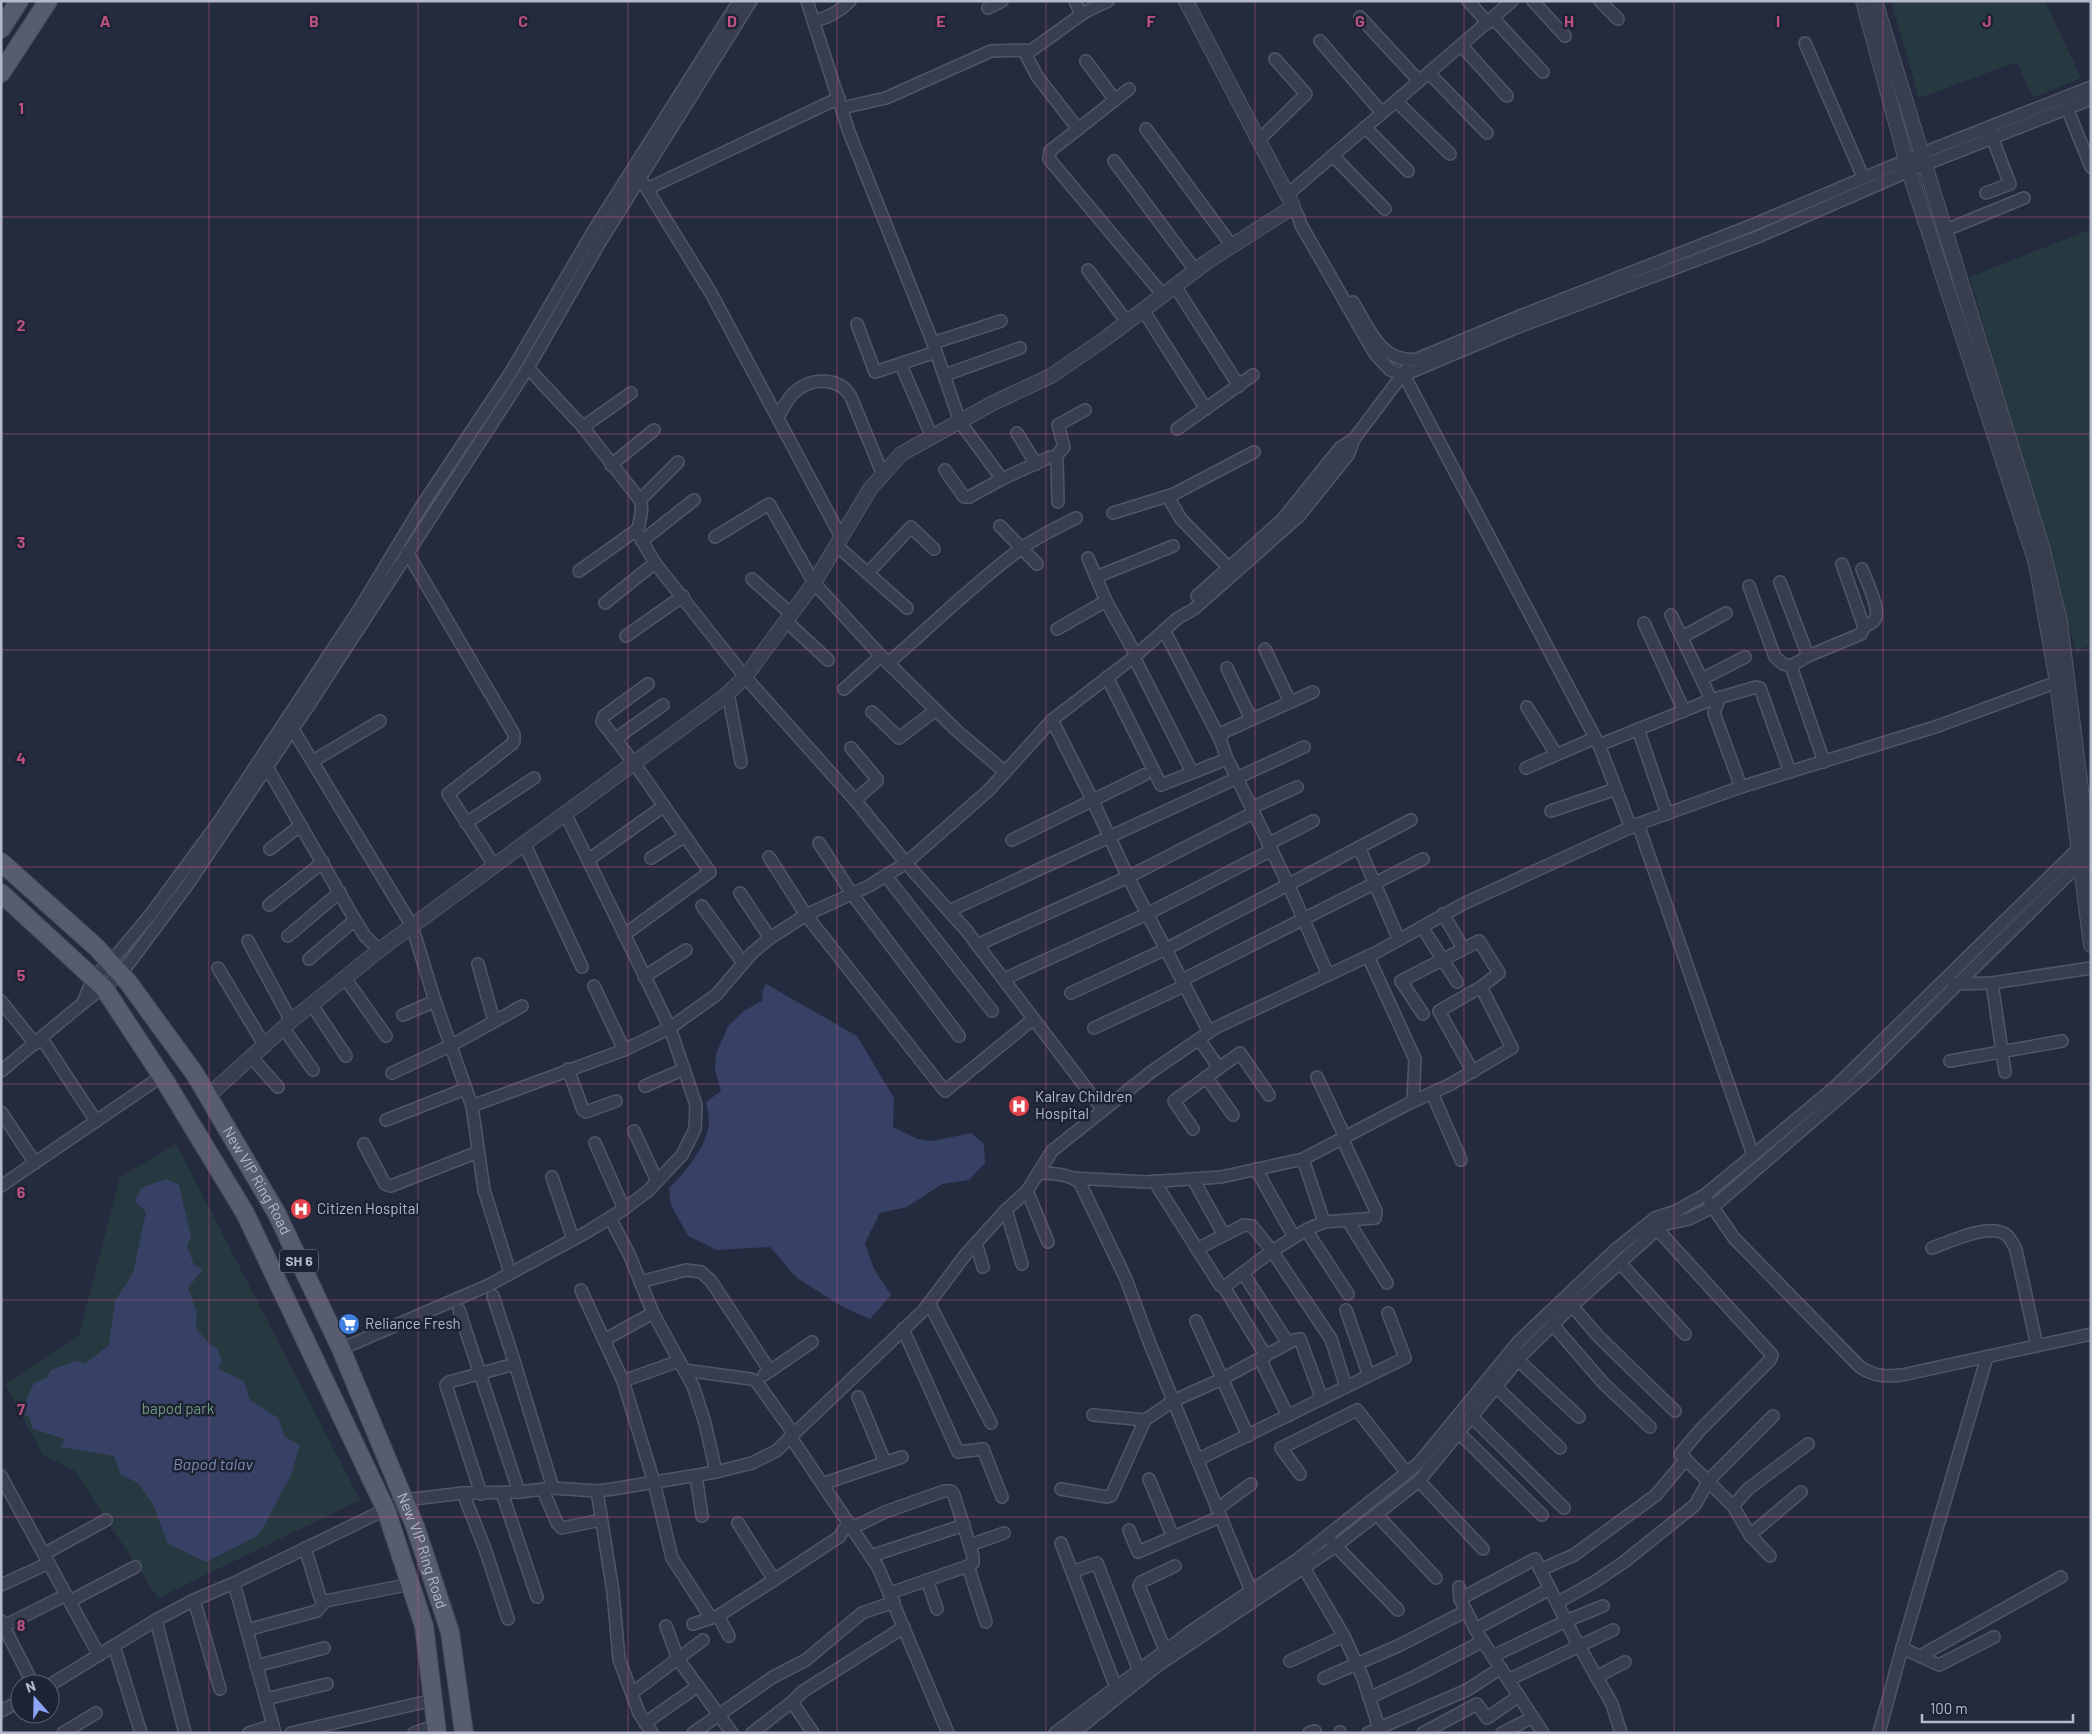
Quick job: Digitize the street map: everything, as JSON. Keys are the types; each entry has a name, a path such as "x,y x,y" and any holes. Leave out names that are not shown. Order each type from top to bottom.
{"main road":[{"path":"1,73 48,1"},
{"path":"1,29 12,4"},
{"name":"New VIP Ring Road","path":"1,862 116,968 190,1066 277,1214 341,1349 405,1500 450,1632 464,1733"},
{"name":"New VIP Ring Road","path":"1,893 99,982 162,1076 246,1213 386,1510 424,1626 436,1729"}],"street":[{"path":"4,1064 39,1041 83,1003 99,982 116,968 188,884 267,767 289,724 421,507 511,372 594,230 739,1"},
{"path":"116,968 155,910 289,724 407,552 500,411 528,368 600,242 752,1"},
{"path":"810,11 818,1"},
{"path":"810,11 818,20 842,9 850,1"},
{"path":"988,8 1002,1"},
{"path":"1075,1 1081,14"},
{"path":"647,189 843,109 886,98 991,51 1024,51 1036,48 1081,14 1108,1"},
{"path":"1186,1 1293,206 1300,225 1375,354 1396,374 1404,374 1514,329 1759,236 1924,159 2084,98"},
{"path":"1468,1 1543,72"},
{"path":"208,1096 312,1004 379,950 728,693 745,677 814,584 870,489 901,454 993,403 1051,376 1127,322 1195,270 1293,206 1333,156 1512,1"},
{"path":"1533,1 1565,36"},
{"path":"1600,1 1618,19"},
{"path":"1863,1 1908,166 2034,554 2057,682 2083,860"},
{"path":"1876,1 2042,547 2060,622 2091,945"},
{"path":"810,11 849,132 935,348 960,422 1002,479"},
{"path":"1360,17 1419,81"},
{"path":"1320,41 1382,113"},
{"path":"1805,43 1863,177"},
{"path":"1461,46 1508,96"},
{"path":"1024,51 1034,72 1078,129"},
{"path":"1259,140 1306,94 1275,59"},
{"path":"1086,61 1115,100"},
{"path":"1429,73 1487,133"},
{"path":"1990,133 2067,108 2084,98 2091,87"},
{"path":"1130,89 1050,151 1049,159 1163,295"},
{"path":"1396,101 1450,154"},
{"path":"2067,108 2091,166"},
{"path":"1366,127 1408,170"},
{"path":"1146,129 1232,246"},
{"path":"1986,193 2010,184 1990,133"},
{"path":"1333,156 1385,209"},
{"path":"1114,161 1195,270"},
{"path":"1293,206 1305,222 1380,346 1396,358 1414,359 1755,224 1863,177 1908,166"},
{"path":"634,167 712,293 778,417 839,541 868,573 907,608"},
{"path":"1946,230 2024,198"},
{"path":"1755,224 1759,236"},
{"path":"1729,234 1734,246"},
{"path":"1088,270 1127,322"},
{"path":"1175,286 1239,386"},
{"path":"1143,310 1206,408"},
{"path":"856,324 875,372 901,365 935,348 1001,322"},
{"path":"945,375 1020,348"},
{"path":"1178,618 1187,605 1282,520 1337,452 1354,439 1414,359"},
{"path":"901,365 932,437"},
{"path":"528,368 583,427 640,500 643,508 638,528 642,541 655,563 683,596 745,677 855,800 906,863 977,945 1102,1110"},
{"path":"1404,374 1597,741 1616,789 1634,826 1753,1155"},
{"path":"1177,429 1254,375"},
{"path":"778,417 791,396 802,387 819,381 835,384 845,389 883,475"},
{"path":"583,427 631,393"},
{"path":"489,405 500,411"},
{"path":"945,470 964,497 969,497 1002,479 1055,457 1064,447 1058,425 1085,410"},
{"path":"611,465 654,430"},
{"path":"1017,433 1036,464"},
{"path":"472,1106 568,1069 624,1050 670,1028 716,995 743,964 770,938 806,916 886,876 906,863 989,790 1052,720 1135,656 1178,618 1194,609 1299,516 1348,455 1354,439"},
{"path":"1113,513 1168,496 1254,452"},
{"path":"1055,457 1057,462 1058,502"},
{"path":"640,500 678,462"},
{"path":"1168,496 1182,519 1229,568"},
{"path":"642,541 694,500"},
{"path":"715,537 769,504 814,584 936,710 1005,772"},
{"path":"844,689 952,606 1022,548 1076,518"},
{"path":"1000,526 1037,564"},
{"path":"868,573 911,527 934,549"},
{"path":"579,571 638,528"},
{"path":"1096,577 1173,546"},
{"path":"407,552 514,734 512,744 448,792 448,796 494,865"},
{"path":"1088,558 1106,601 1192,772"},
{"path":"605,603 655,563"},
{"path":"1749,586 1774,657 1783,664 1791,666 1808,656 1861,634 1864,627 1842,564"},
{"path":"1862,569 1877,615 1873,623 1864,627"},
{"path":"752,579 828,660"},
{"path":"1780,582 1808,656"},
{"path":"626,636 683,596"},
{"path":"1057,630 1106,601"},
{"path":"1682,637 1726,613"},
{"path":"1671,615 1709,695 1708,701"},
{"path":"1644,623 1684,711"},
{"path":"1164,630 1220,739 1227,758 1288,884 1328,975"},
{"path":"1265,649 1290,702"},
{"path":"1702,680 1745,657"},
{"path":"1791,666 1824,762"},
{"path":"1227,668 1251,719"},
{"path":"1107,677 1161,785 1227,758"},
{"path":"60,1679 156,1620 194,1600 234,1583 405,1500 464,1493 502,1493 548,1489 597,1491 696,1476 752,1463 776,1451 929,1303 976,1243 1006,1210 1028,1191 1052,1151 1151,1072 1209,1032 1368,956 1443,914 1634,826 1741,787 1938,726 2057,682"},
{"path":"624,935 710,872 634,763 604,725 602,719 648,684"},
{"path":"1526,768 1556,754 1638,729 1708,701 1756,687 1760,688 1790,772"},
{"path":"1220,739 1224,732 1313,692"},
{"path":"728,693 741,762"},
{"path":"1720,697 1714,713 1741,787"},
{"path":"615,739 663,705"},
{"path":"1527,707 1556,754"},
{"path":"872,712 899,738 936,710"},
{"path":"1052,720 1092,799 1128,877 1209,1032"},
{"path":"313,761 380,721"},
{"path":"289,724 412,926 435,1001 472,1106 485,1195 510,1273"},
{"path":"1638,729 1667,814"},
{"path":"949,911 1304,747"},
{"path":"851,748 877,779 855,800"},
{"path":"267,767 355,920 379,950"},
{"path":"1012,840 1144,775"},
{"path":"466,823 534,778"},
{"path":"977,945 1128,877 1297,787"},
{"path":"1551,811 1616,789"},
{"path":"588,860 664,806"},
{"path":"341,1349 489,1284 610,1218 624,1209 657,1181 682,1155 695,1129 696,1105 670,1028 565,813"},
{"path":"1070,993 1166,949 1411,820"},
{"path":"1004,979 1147,914 1270,847 1313,821"},
{"path":"270,849 301,824"},
{"path":"651,858 685,836"},
{"path":"524,843 582,967"},
{"path":"819,843 852,894 960,1036"},
{"path":"1359,847 1399,940"},
{"path":"769,857 806,916 946,1090 1032,1020"},
{"path":"1094,1028 1424,859"},
{"path":"1073,1733 1166,1650 1251,1591 1336,1546 1419,1481 1518,1360 1572,1306 1657,1229 1666,1224 1689,1219 1713,1207 1861,1080 2083,860"},
{"path":"1140,1674 1301,1564 1327,1536 1419,1463 1519,1341 1614,1250 1655,1218 1676,1212 1704,1195 1844,1080 1939,984 2083,860"},
{"path":"270,905 323,862"},
{"path":"886,876 992,1011"},
{"path":"288,936 340,892"},
{"path":"740,893 770,938"},
{"path":"702,906 743,964"},
{"path":"1443,914 1463,948"},
{"path":"309,959 355,920"},
{"path":"1422,927 1457,982"},
{"path":"248,941 288,1025 313,1070"},
{"path":"1423,1014 1402,981 1479,941 1499,973 1481,987 1439,1011 1473,1072"},
{"path":"644,977 686,950"},
{"path":"1368,956 1415,1059 1414,1101"},
{"path":"478,964 494,1021"},
{"path":"218,968 264,1046"},
{"path":"1939,984 1992,983 2091,968"},
{"path":"345,978 386,1036"},
{"path":"1992,983 2005,1072"},
{"path":"594,986 624,1050"},
{"path":"1073,1178 1154,1181 1221,1177 1303,1159 1473,1072 1512,1048 1481,987"},
{"path":"1,1001 39,1041 96,1122"},
{"path":"403,1015 435,1001"},
{"path":"312,1004 346,1056"},
{"path":"392,1074 452,1045 522,1006"},
{"path":"1199,1039 1219,1068"},
{"path":"1950,1061 2062,1041"},
{"path":"1193,1129 1174,1100 1240,1053 1269,1095"},
{"path":"252,1058 278,1087"},
{"path":"645,1086 684,1068"},
{"path":"568,1069 583,1110 586,1112 616,1101"},
{"path":"1,1186 162,1076"},
{"path":"1206,1077 1233,1115"},
{"path":"1224,1287 1272,1251 1306,1230 1324,1222 1375,1218 1376,1211 1317,1077"},
{"path":"386,1120 465,1089"},
{"path":"1432,1093 1461,1160"},
{"path":"1,1112 36,1163"},
{"path":"634,1131 657,1181"},
{"path":"596,1143 624,1209"},
{"path":"364,1144 385,1184 391,1186 478,1152"},
{"path":"1303,1159 1324,1222"},
{"path":"1256,1169 1294,1237"},
{"path":"1038,1174 1063,1174 1080,1183 1126,1279 1173,1401 1251,1591"},
{"path":"552,1177 573,1239"},
{"path":"1193,1179 1224,1235"},
{"path":"1154,1181 1220,1286 1224,1287 1263,1357 1288,1416"},
{"path":"1028,1191 1048,1242"},
{"path":"1704,1195 1734,1238 1869,1373 1880,1376 1902,1376 2091,1334"},
{"path":"1006,1210 1022,1264"},
{"path":"610,1218 629,1254 653,1313 693,1386 705,1423 716,1472"},
{"path":"1348,1221 1387,1283"},
{"path":"1197,1249 1248,1224 1252,1226 1272,1251 1331,1339 1346,1387"},
{"path":"1657,1229 1772,1355 1770,1360 1701,1429 1680,1454 1733,1506 1750,1535 1770,1556"},
{"path":"1306,1230 1348,1294"},
{"path":"1932,1248 1984,1231 1994,1230 2004,1233 2012,1240 2016,1250 2037,1346"},
{"path":"976,1243 983,1267"},
{"path":"1620,1263 1685,1334"},
{"path":"640,1282 686,1270 701,1272 711,1281 770,1371"},
{"path":"1244,1273 1288,1343"},
{"path":"581,1290 623,1381 654,1482 672,1558 729,1636"},
{"path":"493,1296 515,1364 557,1523 562,1528 601,1520"},
{"path":"929,1303 990,1423"},
{"path":"1572,1306 1599,1337 1675,1411"},
{"path":"459,1310 519,1492"},
{"path":"1346,1310 1369,1376"},
{"path":"604,1340 653,1313"},
{"path":"1197,1460 1406,1358 1388,1313"},
{"path":"1196,1321 1248,1436"},
{"path":"1554,1326 1604,1384 1650,1427"},
{"path":"903,1329 958,1452 983,1449 1002,1497"},
{"path":"1061,1489 1107,1497 1113,1495 1145,1420 1173,1401 1222,1379 1297,1338 1300,1339 1322,1399"},
{"path":"756,1381 812,1342"},
{"path":"1879,1733 1987,1357"},
{"path":"1518,1360 1579,1417"},
{"path":"480,1494 446,1385 449,1382 515,1364"},
{"path":"623,1381 682,1365 756,1381 822,1484 878,1566 948,1733"},
{"path":"1496,1387 1560,1448"},
{"path":"858,1397 885,1462"},
{"path":"1300,1474 1280,1448 1357,1410 1406,1472"},
{"path":"1093,1415 1145,1420"},
{"path":"1557,1603 1596,1581 1695,1505 1708,1480 1773,1416"},
{"path":"1472,1417 1564,1508"},
{"path":"1459,1433 1542,1515"},
{"path":"1733,1506 1748,1489 1808,1444"},
{"path":"822,1484 902,1457"},
{"path":"1540,1570 1574,1555 1656,1495 1686,1458"},
{"path":"1,1476 99,1655"},
{"path":"696,1476 702,1516"},
{"path":"1149,1479 1173,1537"},
{"path":"1419,1481 1483,1549"},
{"path":"1128,1530 1138,1552 1173,1537 1219,1513 1251,1484"},
{"path":"597,1491 613,1592 619,1660 639,1713 649,1728 698,1686"},
{"path":"693,1624 714,1617 774,1580 839,1537 850,1525 944,1491 951,1491 954,1494 973,1556 972,1563 927,1580 862,1613 806,1660 773,1677 693,1733"},
{"path":"1750,1535 1801,1492"},
{"path":"464,1493 508,1619"},
{"path":"502,1493 537,1597"},
{"path":"1377,1514 1436,1578"},
{"path":"1,1585 106,1520"},
{"path":"738,1523 774,1580"},
{"path":"871,1556 964,1525"},
{"path":"970,1545 1004,1533"},
{"path":"1327,1536 1398,1610"},
{"path":"1061,1543 1118,1692"},
{"path":"305,1548 320,1597 325,1601"},
{"path":"1460,1599 1535,1559 1579,1646 1612,1704 1621,1733"},
{"path":"1072,1572 1097,1563 1140,1674"},
{"path":"1301,1564 1344,1636 1363,1678 1379,1728"},
{"path":"968,1566 986,1622"},
{"path":"1166,1650 1139,1586 1141,1582 1175,1566"},
{"path":"28,1674 2,1624 68,1598 135,1567"},
{"path":"1920,1656 2061,1577"},
{"path":"927,1580 937,1609"},
{"path":"234,1583 274,1729 249,1733"},
{"path":"246,1630 317,1611 325,1601 411,1584"},
{"path":"1459,1586 1460,1599 1475,1629 1543,1733"},
{"path":"1475,1629 1550,1589"},
{"path":"194,1600 220,1689"},
{"path":"1493,1656 1566,1620 1603,1606"},
{"path":"1324,1678 1398,1646 1466,1611"},
{"path":"156,1620 185,1733"},
{"path":"666,1626 678,1659 732,1733"},
{"path":"752,1733 802,1692 904,1627"},
{"path":"1508,1680 1614,1630"},
{"path":"1290,1661 1344,1636"},
{"path":"1902,1648 1939,1665 1994,1637"},
{"path":"632,1693 704,1640"},
{"path":"1369,1698 1483,1642"},
{"path":"114,1646 140,1733"},
{"path":"256,1666 324,1648"},
{"path":"1596,1677 1624,1662"},
{"path":"1368,1733 1467,1690 1500,1668"},
{"path":"266,1700 327,1684"},
{"path":"1054,1733 1118,1692"},
{"path":"1424,1733 1477,1704 1486,1718 1519,1696"},
{"path":"292,1733 433,1700"},
{"path":"792,1702 813,1733"},
{"path":"62,1733 96,1713"},
{"path":"1502,1733 1533,1717"},
{"path":"414,1733 436,1729"}],"green space":[{"path":"1891,1 2045,1 2081,78 2033,98 2017,62 1919,98"},
{"path":"2091,229 2091,645 2083,648 2077,655 1970,277"},
{"name":"bapod park","path":"176,1144 360,1500 158,1598 74,1470 43,1455 5,1384 79,1335 120,1177"}],"water":[{"path":"766,984 857,1036 894,1098 893,1127 918,1139 933,1141 971,1133 984,1144 985,1163 969,1180 942,1184 907,1207 880,1213 865,1243 874,1269 891,1295 870,1319 843,1307 797,1278 770,1247 717,1250 688,1236 671,1205 669,1188 695,1158 705,1140 709,1122 706,1102 721,1091 715,1070 716,1054 728,1026 744,1011 763,1000 762,992"},
{"name":"Bapod talav","path":"166,1179 179,1185 191,1237 187,1246 194,1265 203,1269 188,1288 197,1313 196,1328 209,1344 217,1348 222,1361 218,1369 244,1381 250,1400 278,1418 285,1437 300,1445 291,1475 262,1530 255,1537 206,1562 167,1543 154,1506 138,1483 121,1475 114,1456 61,1447 65,1439 33,1429 29,1417 20,1413 34,1383 47,1378 51,1370 76,1361 85,1364 109,1345 115,1301 133,1273 146,1212 135,1201 141,1188"}],"place":[{"name":"Kalrav Children Hospital","path":"1019,1106"},
{"name":"Citizen Hospital","path":"301,1209"},
{"name":"Reliance Fresh","path":"349,1324"}]}
